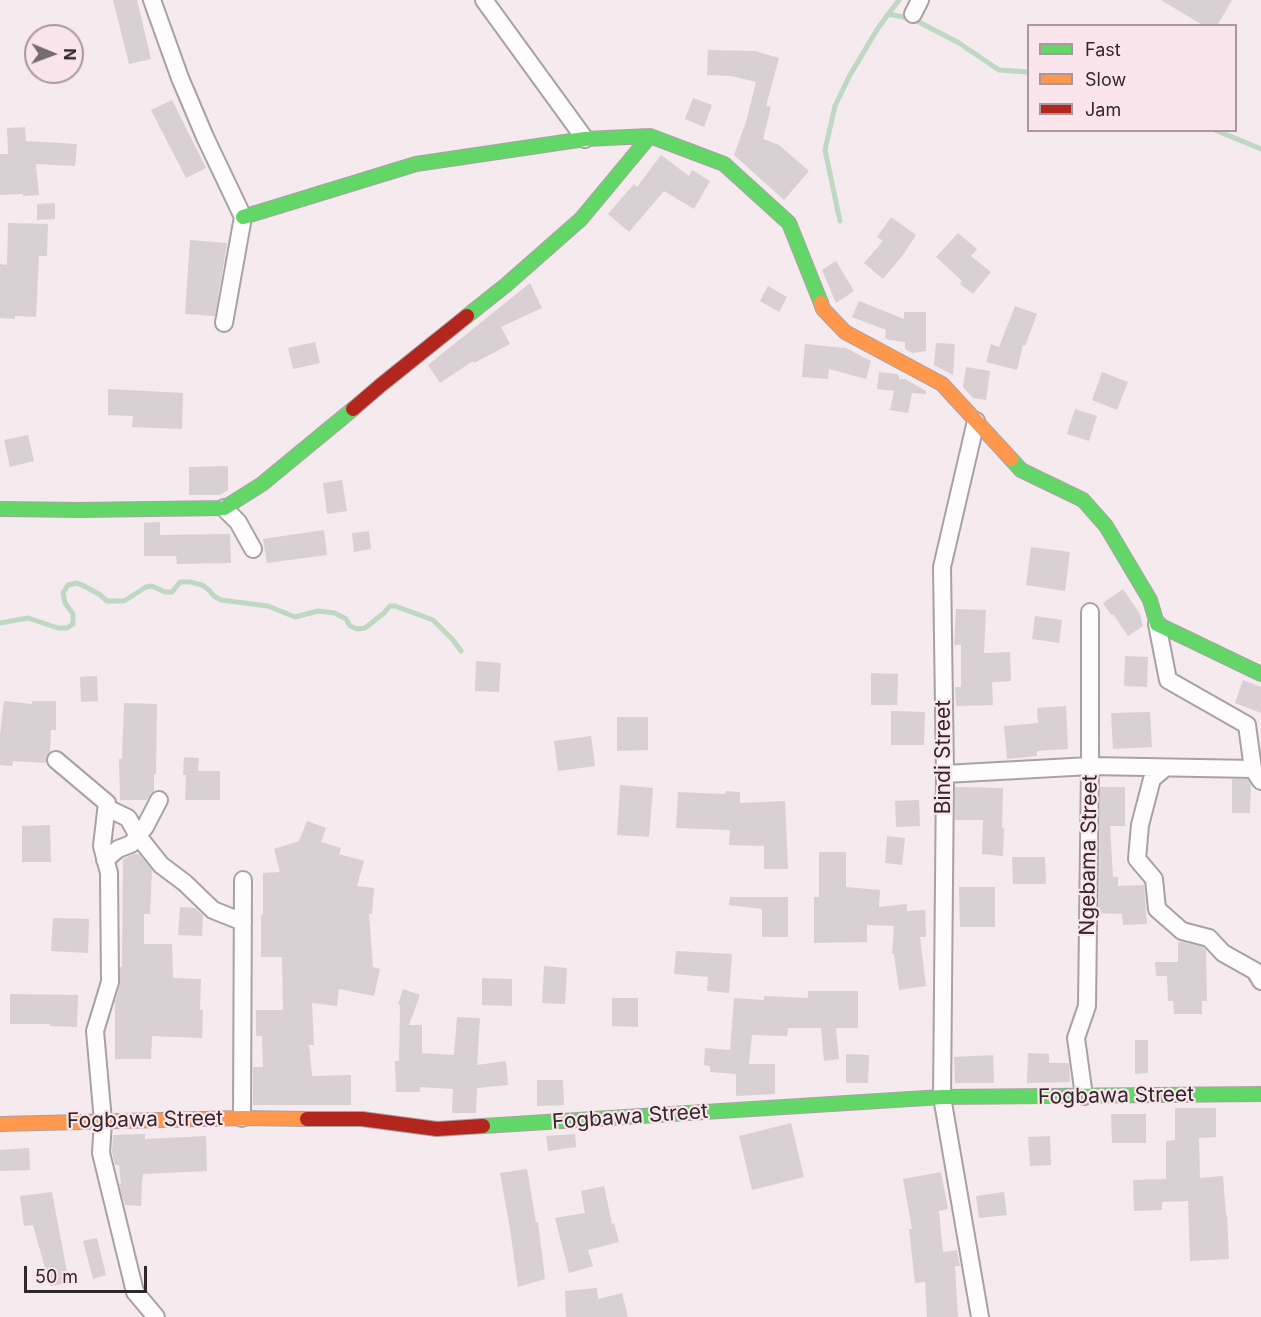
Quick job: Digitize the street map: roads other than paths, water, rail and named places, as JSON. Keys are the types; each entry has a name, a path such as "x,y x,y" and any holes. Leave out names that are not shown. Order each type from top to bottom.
{"street":[{"path":"152,0 180,78 243,217 224,323"},
{"path":"484,0 585,140"},
{"path":"243,217 416,164 585,140 650,136 724,164 789,223 823,309 845,332 942,384 1021,470 1083,500 1106,526 1150,600 1168,680 1247,725 1257,775 1166,768 1090,766 945,774"},
{"path":"0,509 224,508 262,484 506,285 581,219 650,136"},
{"name":"Bindi Street","path":"976,421 942,567 945,774 942,1097 980,1317"},
{"path":"224,508 238,522 253,549"},
{"name":"Ngebama Street","path":"1084,1096 1076,1038 1087,1006 1090,612"},
{"path":"1157,624 1261,674"},
{"path":"56,760 107,803 102,846 109,873 110,982 95,1031 103,1121 101,1153 135,1292 156,1317"},
{"path":"1166,768 1152,779 1140,825 1137,859 1154,879 1157,909 1182,931 1209,938 1223,953 1255,971 1261,981"},
{"path":"105,860 118,849 131,844 145,827 159,800"},
{"path":"107,808 128,818 138,836 161,865 185,883 213,910 243,922"},
{"path":"242,1118 243,880"},
{"name":"Fogbawa Street","path":"0,1124 242,1118 362,1119 437,1129 942,1097 1261,1094"}],"waterway":[{"path":"840,221 825,150 835,106 850,75 878,28 899,0"},
{"path":"888,14 913,19 959,43 999,70 1027,72"},
{"path":"1220,132 1261,149"},
{"path":"0,623 28,618 58,628 67,628 73,624 73,614 65,603 63,593 68,585 77,583 99,594 107,601 124,601 146,587 152,586 165,592 172,592 180,582 190,582 202,585 221,600 268,606 295,617 318,611 335,613 357,629 365,628 390,606 395,606 433,620 461,651"}]}
